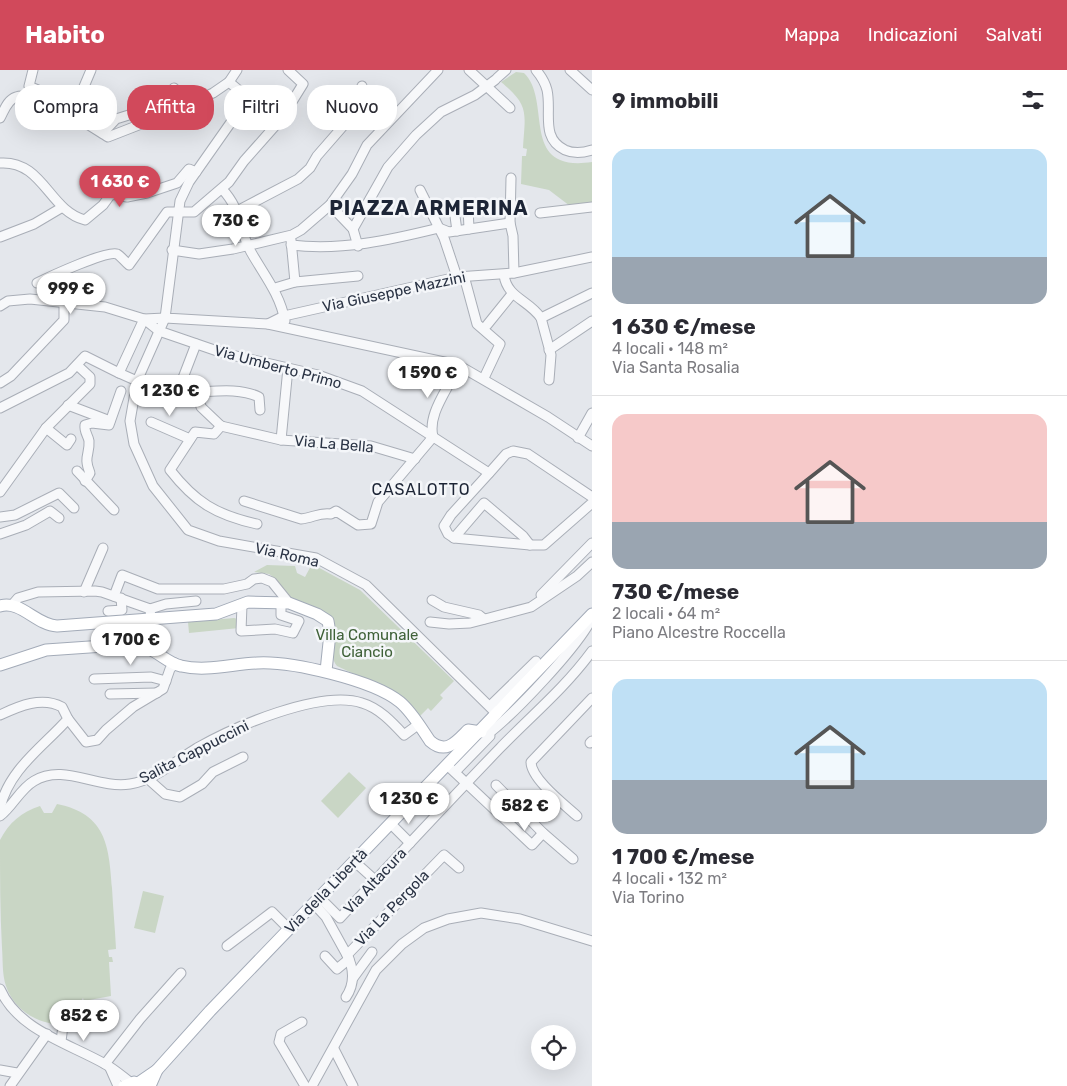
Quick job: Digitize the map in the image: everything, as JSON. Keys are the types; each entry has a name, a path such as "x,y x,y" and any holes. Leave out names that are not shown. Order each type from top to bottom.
{"main road":[{"path":"0,606 12,605 47,626 151,614 216,614 248,602 285,603 317,614 328,621 330,634 326,671"},
{"name":"Via della Libertà","path":"137,1085 157,1070 210,1012 391,824 452,769 486,733 494,710 592,614"},
{"path":"0,665 46,650 133,644 146,646 179,666 211,668 258,662 326,671 360,682 393,697 403,705 430,741 436,746 443,748 451,746 468,730 486,733"}],"street":[{"path":"29,85 34,70"},
{"path":"85,85 91,70"},
{"path":"96,130 108,137 128,130 213,92 229,82 237,70"},
{"path":"37,283 78,263 99,259 110,254 116,254 129,265 167,212 194,212 222,189 282,118 303,84 288,70"},
{"path":"172,250 199,254 249,246 292,235 330,205 352,174 367,146 438,70"},
{"path":"469,70 510,108"},
{"path":"353,230 388,167 416,136 441,112 476,95 506,70"},
{"path":"536,70 542,78 547,92 549,130 554,141 569,152 582,153 592,150"},
{"path":"570,70 592,90"},
{"name":"Via Roma","path":"229,82 248,98 196,172 180,201 172,250 165,318 161,332 137,381 130,421 134,444 153,486 184,526 197,534 218,541 316,558 366,585 494,710"},
{"path":"0,118 6,105 15,96"},
{"path":"103,134 116,119 127,116"},
{"path":"237,211 298,179 310,168 317,156 338,130"},
{"path":"0,163 12,162 40,180 50,190 61,208 85,220 103,205 111,194 132,197 177,183 189,169 196,172"},
{"path":"511,178 510,223 513,236 509,274 505,285 512,294 541,318 551,356 549,380"},
{"path":"222,189 234,201 249,246 275,288 287,328"},
{"path":"420,190 461,277 477,324 500,344 484,378"},
{"path":"330,205 353,230 358,246"},
{"path":"456,231 454,209 468,207 469,229"},
{"path":"540,213 592,207"},
{"path":"0,237 34,224 61,208"},
{"path":"291,245 308,247 358,246 439,228 449,232 510,223"},
{"path":"292,235 291,245 295,282"},
{"name":"Via Giuseppe Mazzini","path":"268,324 284,316 461,277 509,274 592,257"},
{"path":"275,288 295,282 358,276"},
{"path":"541,318 592,293"},
{"path":"487,325 512,294"},
{"path":"0,306 8,301 30,298 105,308 140,318 268,324 336,337 458,365 484,378 592,446"},
{"path":"0,383 48,339 64,320 64,302"},
{"path":"140,318 161,332"},
{"path":"116,372 140,318"},
{"path":"549,350 592,321"},
{"name":"Via Umberto Primo","path":"161,332 223,353 318,375 362,391 489,473"},
{"path":"196,344 181,383 198,392 230,391 251,394 259,397 260,410"},
{"path":"0,408 68,374 85,356 137,381"},
{"path":"0,492 46,428 91,380 78,364"},
{"path":"244,501 301,519 309,518 321,512 331,514 336,510 358,525 371,524 378,502 433,437 431,428 441,396 451,383 458,365"},
{"path":"281,440 288,368"},
{"path":"85,481 90,473 85,460 89,439 84,431 85,425 89,422 109,425 120,391"},
{"path":"198,392 201,407 218,423 214,434 195,432 170,470 183,486 210,508 235,519 257,524"},
{"path":"68,405 110,420"},
{"path":"578,438 592,413"},
{"path":"151,422 190,439"},
{"name":"Via La Bella","path":"218,423 281,440 371,446 415,459"},
{"path":"46,428 67,444 71,439"},
{"path":"592,497 528,454 513,451 506,454 446,522 445,531 454,538 530,545 544,544 592,503"},
{"path":"77,471 114,510"},
{"path":"0,517 10,514 15,515 59,493 74,508"},
{"path":"45,499 50,511 59,518"},
{"path":"454,538 484,503 523,536 530,545"},
{"path":"0,534 26,524 50,511"},
{"path":"540,600 541,594 558,580 592,543"},
{"path":"84,592 103,548"},
{"path":"292,560 303,561 303,556"},
{"path":"430,622 449,624 484,619 530,607 577,576 592,562"},
{"path":"108,611 122,610 117,597 122,575 158,589 219,589 247,584 258,578 272,582 285,603 281,615 292,617 299,622 295,633 275,629 241,631 242,605"},
{"path":"12,605 18,598 38,592 102,592 117,597 151,614 166,604 196,601"},
{"path":"432,600 444,607 479,615 484,619"},
{"path":"500,748 486,733 546,677 586,630 592,618"},
{"name":"Via Altacura","path":"317,901 340,918 450,801 468,785 508,739 544,707 578,670 592,651"},
{"path":"494,710 536,661"},
{"path":"0,715 25,704 47,702 62,707 83,740 94,742 127,712 162,689 175,664"},
{"path":"94,680 151,677 166,681"},
{"path":"110,694 157,693"},
{"path":"577,816 545,786 531,766 534,758 592,698"},
{"name":"Salita Cappuccini","path":"0,816 32,782 48,774 68,774 90,782 130,784 148,778 199,747 281,710 347,700 362,702 386,716 404,735 418,724"},
{"path":"0,808 6,791 28,758 68,719"},
{"path":"148,778 165,794 180,797 202,784 213,772 243,757"},
{"path":"452,769 532,845 543,833"},
{"path":"496,785 543,833 573,859"},
{"path":"391,824 410,843"},
{"name":"Via La Pergola","path":"317,901 348,957 355,946 444,855 459,868"},
{"path":"355,862 375,880"},
{"path":"227,946 272,912 289,930"},
{"path":"312,1086 376,970 402,944 424,928 448,919 481,913 520,919 592,941"},
{"path":"355,946 354,939 373,918"},
{"path":"346,997 350,991 353,978 372,952"},
{"path":"325,956 337,969 348,957"},
{"path":"348,957 353,978"},
{"path":"107,1066 140,1019 180,973"},
{"path":"0,989 13,1011 23,1020 107,1066 137,1085"},
{"path":"302,1022 281,1034 279,1042 305,1086"},
{"path":"61,1042 63,1026"},
{"path":"10,1086 17,1073 47,1034"},
{"path":"334,1049 353,1086"},
{"path":"107,1066 118,1086"},
{"path":"0,1070 17,1073"}],"green space":[{"path":"516,72 524,73 532,85 541,132 546,146 554,157 569,162 592,162 592,203 570,206 549,190 521,184 522,156 526,156 527,149 523,148 524,111 517,98 501,82"},
{"name":"Villa Comunale Ciancio","path":"312,564 360,590 454,681 440,695 443,698 431,711 428,708 418,718 403,697 337,666 333,656 336,630 332,619 323,611 290,597 269,574 254,572 267,565 295,566 297,573 305,577"},
{"path":"238,619 239,628 189,633 188,622"},
{"path":"349,772 366,788 338,818 321,801"},
{"path":"57,804 86,815 95,824 102,834 106,845 111,872 116,949 108,950 109,957 112,957 113,962 109,962 111,996 84,1001 83,998 77,1009 77,1025 44,1022 25,1012 11,996 6,986 3,972 0,908 0,840 7,828 21,815 40,806 44,813 52,813"},
{"path":"143,891 164,896 155,933 134,928"}],"district":[{"name":"PIAZZA ARMERINA","path":"429,208"},
{"name":"CASALOTTO","path":"421,489"}]}
